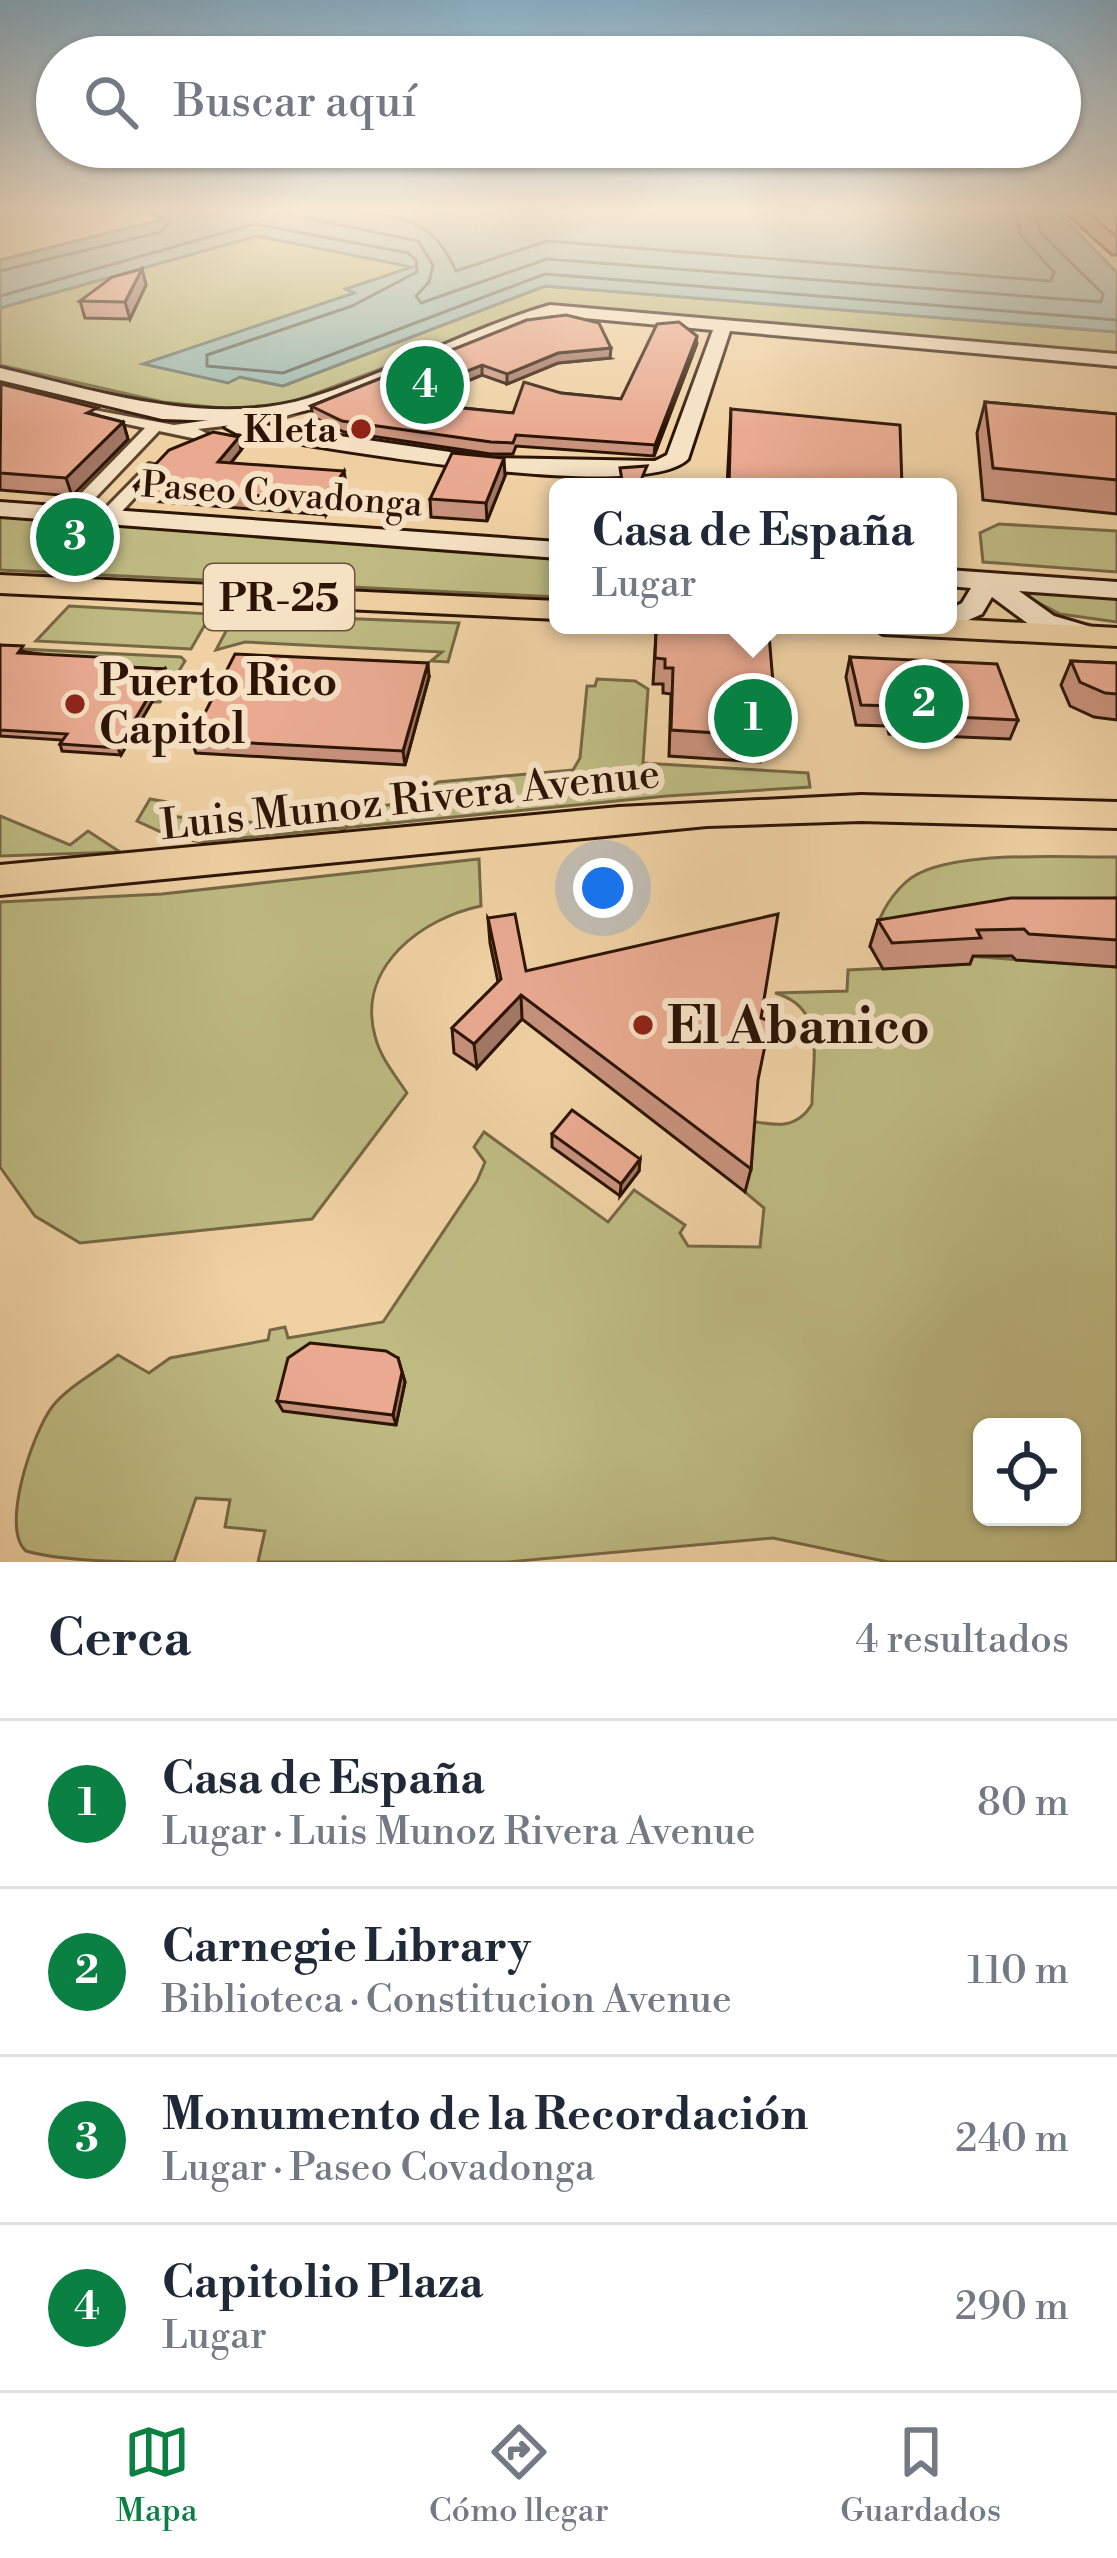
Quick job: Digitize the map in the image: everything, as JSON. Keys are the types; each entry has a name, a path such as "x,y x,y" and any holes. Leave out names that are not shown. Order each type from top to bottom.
{"main road":[{"path":"150,417 309,405 533,313 1117,360"},
{"path":"208,429 316,438 537,469 668,465 684,441 723,326"},
{"path":"0,374 258,445 371,446"},
{"path":"309,405 297,421 316,438"},
{"name":"Paseo Covadonga","path":"0,509 549,549"},
{"path":"957,579 1117,590"},
{"path":"957,615 972,608 988,581"},
{"path":"988,581 1045,622 1102,636"},
{"name":"PR-25","path":"0,584 549,610"},
{"path":"957,625 1102,636"},
{"name":"Luis Munoz Rivera Avenue","path":"0,880 209,865 705,813 823,808 1117,814"}],"street":[{"path":"0,391 150,417 70,514"},
{"path":"107,517 164,457 208,429 309,405"}],"shaded area":[{"path":"93,282 371,282 349,290 356,292 240,377 283,386 545,286 1117,332 1117,354 545,307 293,402 241,410 163,402 0,365 0,308"},
{"path":"0,515 549,555 549,597 0,570"},
{"path":"999,524 1117,531 1117,572 983,562 980,533"},
{"path":"1018,592 1117,597 1117,622 1060,614"},
{"path":"69,606 211,614 191,649 36,641"},
{"path":"235,614 459,623 448,662 431,661 442,652 245,642 216,650"},
{"path":"22,649 181,657 185,661 160,702 152,702 166,676 20,659"},
{"path":"597,679 635,681 648,689 643,763 808,773 810,787 667,796 346,828 353,811 405,802 438,782 573,770 580,758 587,686 595,686"},
{"path":"150,799 167,802 165,816 338,828 201,842 172,837 137,821"},
{"path":"0,816 70,845 88,831 120,852 0,856"},
{"path":"1117,857 1117,924 870,946 893,896 923,871 975,859"},
{"path":"479,859 481,906 417,934 385,967 375,988 375,1036 407,1093 312,1219 80,1243 35,1216 0,1167 0,902 162,894"},
{"path":"966,956 1117,967 1117,1562 888,1562 773,1538 507,1562 258,1562 265,1531 225,1527 230,1500 196,1498 174,1562 98,1561 26,1551 16,1523 22,1481 44,1420 66,1393 118,1355 149,1373 170,1358 268,1340 270,1330 285,1327 288,1338 383,1322 477,1181 485,1162 474,1147 484,1132 608,1222 634,1190 685,1225 680,1233 688,1246 760,1247 764,1208 745,1192 751,1121 786,1124 800,1118 812,1104 810,1023 792,1000 775,993 847,991 848,970 969,964"}],"water":[{"path":"0,282 93,282 0,308"},
{"path":"367,282 1117,282 1117,332 545,286 283,386 240,377 228,383 143,364 354,293 346,289"}],"building":[{"path":"105,282 135,282 125,302 80,301"},
{"path":"566,315 599,323 611,348 558,353 507,374 482,365 392,401 513,413 524,382 561,393 621,399 657,324 679,322 697,336 655,445 516,435 513,443 491,442 342,421 311,406 527,320"},
{"path":"1,384 97,408 87,413 123,422 66,478 0,473"},
{"path":"985,402 1117,414 1117,480 993,468"},
{"path":"731,409 900,425 902,478 729,478"},
{"path":"213,432 239,437 218,462 344,471 324,501 135,486 169,450"},
{"path":"452,453 504,458 486,503 430,499"},
{"path":"647,466 642,478 622,478 620,468"},
{"path":"656,634 769,635 776,718 763,717 765,736 671,730 673,668 665,668 665,659 655,658"},
{"name":"Puerto Rico Capitol","path":"0,645 23,646 18,653 116,658 111,666 165,669 118,748 60,744 67,734 0,730"},
{"path":"235,654 428,663 403,751 191,740"},
{"path":"850,657 997,664 1018,720 894,714 892,706 861,705"},
{"path":"1071,661 1117,663 1117,694 1080,682"},
{"path":"1011,898 1117,898 1117,940 1029,934 1024,929 977,930 981,938 892,943 878,920"},
{"path":"515,914 526,971 778,914 761,1018 770,1021 758,1080 751,1169 521,995 474,1044 452,1028 501,979 488,918"},
{"path":"572,1110 640,1159 621,1184 552,1134"},
{"path":"310,1343 386,1351 398,1358 402,1372 393,1415 277,1401 288,1358"}],"place":[{"name":"Capitolio Plaza","path":"425,385"},
{"name":"Kleta","path":"361,429"},
{"name":"Monumento de la Recordación","path":"75,537"},
{"name":"Puerto Rico Capitol","path":"75,704"},
{"name":"Carnegie Library","path":"924,704"},
{"name":"Casa de España","path":"753,718"},
{"name":"El Abanico","path":"643,1025"}]}
